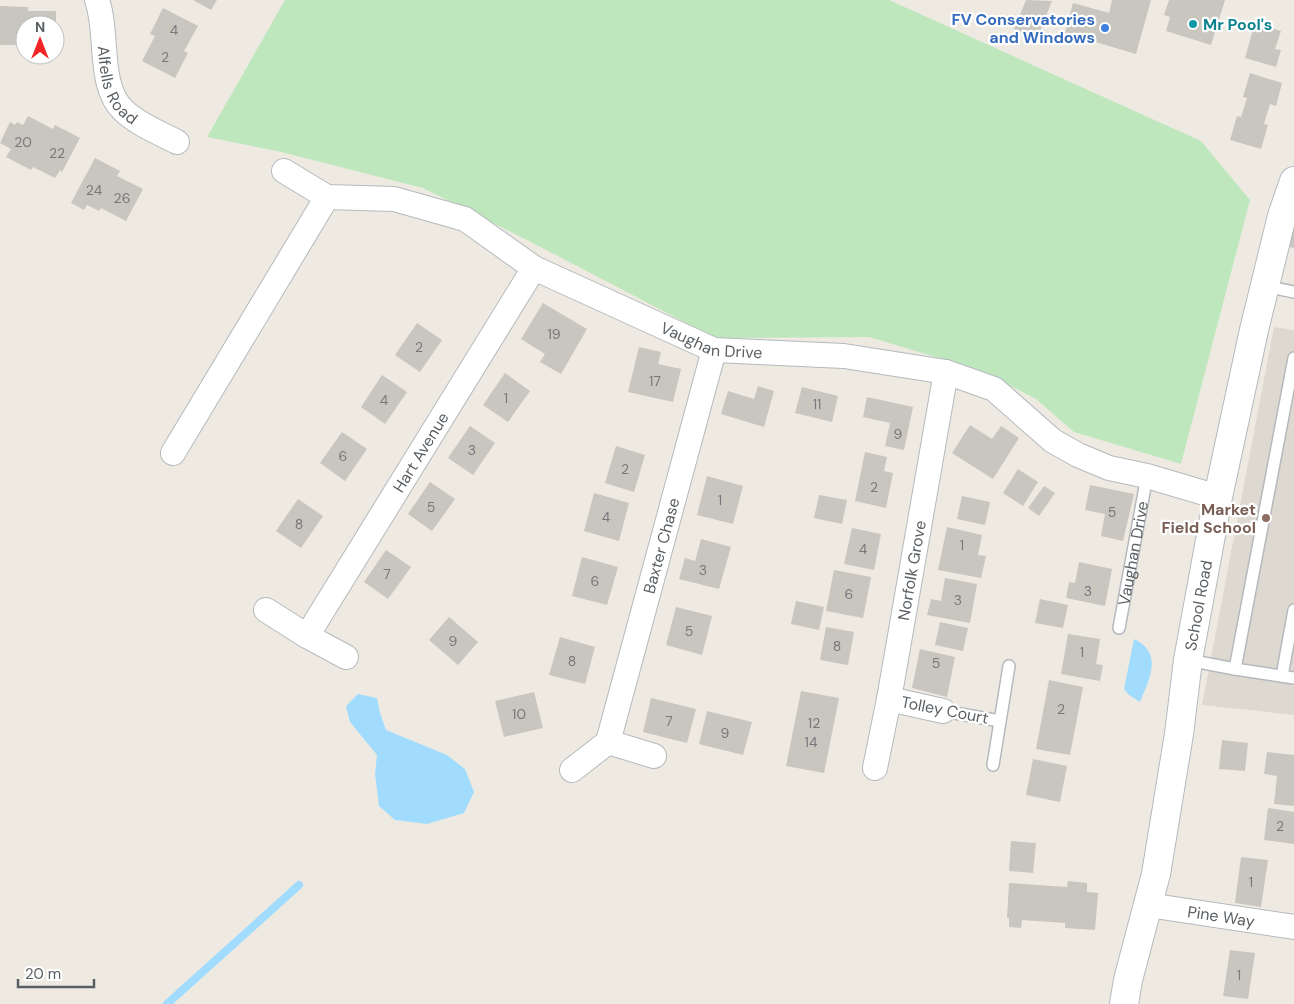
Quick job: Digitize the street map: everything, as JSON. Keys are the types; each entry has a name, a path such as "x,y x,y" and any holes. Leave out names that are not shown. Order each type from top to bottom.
{"street":[{"name":"Alfells Road","path":"97,0 101,12 108,80 116,102 132,118 177,142"},
{"name":"Vaughan Drive","path":"284,171 327,197 394,200 465,219 534,268 714,350 844,356 946,372 994,389 1052,441 1078,455 1109,468 1147,476 1218,497"},
{"name":"School Road","path":"1124,1004 1128,980 1156,874 1179,734 1188,660 1218,497 1254,330 1282,216 1294,180"},
{"path":"174,453 327,197"},
{"name":"Hart Avenue","path":"307,636 534,268"},
{"name":"Baxter Chase","path":"608,742 714,350"},
{"name":"Norfolk Grove","path":"875,768 889,699 946,372"},
{"path":"266,610 307,636 346,657"},
{"name":"Tolley Court","path":"889,699 943,711"},
{"path":"572,770 608,742 654,756"},
{"name":"Pine Way","path":"1148,905 1294,927"}],"lane":[{"path":"1265,286 1294,292"},
{"path":"1235,669 1294,358"},
{"name":"Vaughan Drive","path":"1119,628 1147,476"},
{"path":"1282,676 1294,610"},
{"path":"1188,660 1294,678"},
{"name":"Tolley Court","path":"993,765 1009,666"},
{"name":"Tolley Court","path":"943,711 1000,721"}],"shaded area":[{"name":"Market Field School","path":"1274,327 1294,330 1294,715 1202,705"}],"green space":[{"path":"285,0 889,0 1201,141 1250,200 1181,464 1074,432 1036,399 979,370 869,337 715,338 423,188 277,151 207,137"}],"water":[{"path":"1134,639 1149,652 1152,668 1140,702 1129,695 1124,689"},
{"path":"358,694 377,698 386,730 447,755 465,769 474,792 464,813 427,824 395,820 379,806 375,774 377,755 350,722 346,706"}],"building":[{"path":"193,0 217,0 211,10"},
{"path":"1026,0 1052,1 1037,39 1014,29"},
{"name":"FV Conservatories and Windows","path":"1112,0 1151,0 1136,54 1065,33 1073,3 1109,13"},
{"name":"Mr Pool's","path":"1169,0 1225,0 1211,45 1166,31 1170,17 1164,15"},
{"path":"0,6 28,7 28,11 56,11 56,15 15,15 15,45 0,45"},
{"path":"163,8 198,26 184,51 188,53 175,78 142,61 155,36 150,34"},
{"path":"1254,26 1265,29 1265,26 1281,31 1275,49 1281,50 1276,67 1245,58"},
{"path":"1250,73 1282,83 1276,106 1270,104 1264,124 1268,125 1261,149 1230,140 1237,116 1241,117 1247,98 1243,97"},
{"path":"28,116 53,129 55,125 80,138 62,172 60,170 55,178 33,167 31,170 6,157 11,149 0,143 10,122 15,125 17,122 23,125"},
{"path":"95,158 120,171 117,176 143,189 126,221 101,208 99,211 87,205 84,210 71,203"},
{"path":"1294,215 1294,248 1285,246"},
{"path":"543,303 587,329 561,374 540,362 545,354 521,339"},
{"path":"417,323 442,340 420,372 395,355"},
{"path":"639,347 661,352 658,364 681,369 673,402 628,392"},
{"path":"505,373 530,391 508,422 483,405"},
{"path":"382,375 407,392 385,424 361,407"},
{"path":"758,386 774,391 764,427 721,414 728,391 754,399"},
{"path":"802,387 838,396 832,422 795,413"},
{"path":"867,397 913,407 904,450 885,446 890,423 863,417"},
{"path":"970,425 992,439 1001,426 1019,438 993,479 952,453"},
{"path":"470,426 495,443 473,475 448,458"},
{"path":"342,432 367,449 345,481 320,463"},
{"path":"616,446 645,455 634,492 605,483"},
{"path":"865,452 887,457 884,471 893,473 886,508 855,501"},
{"path":"1018,469 1038,482 1023,506 1003,493"},
{"path":"707,476 743,486 733,524 697,515"},
{"path":"430,482 455,499 432,531 408,514"},
{"path":"1090,485 1134,494 1123,541 1101,536 1105,514 1085,510"},
{"path":"1044,486 1055,493 1039,516 1028,508"},
{"path":"594,493 629,503 619,541 584,531"},
{"path":"819,495 847,500 842,524 814,518"},
{"path":"962,496 990,502 985,525 957,519"},
{"path":"298,499 323,516 301,548 276,531"},
{"path":"947,527 982,535 978,555 986,556 981,578 938,570"},
{"path":"852,528 881,534 874,570 844,564"},
{"path":"701,539 731,547 719,589 679,579 685,558 695,561"},
{"path":"386,550 411,567 388,599 364,582"},
{"path":"582,557 618,567 607,605 572,596"},
{"path":"1079,562 1112,569 1105,606 1066,598 1069,582 1075,583"},
{"path":"834,570 871,577 863,618 826,611"},
{"path":"945,578 977,584 970,623 927,615 931,599 941,601"},
{"path":"1040,599 1068,605 1063,628 1035,623"},
{"path":"796,601 824,607 819,630 791,624"},
{"path":"676,607 712,616 702,655 666,645"},
{"path":"449,617 478,642 458,665 429,640"},
{"path":"940,622 968,628 963,651 935,645"},
{"path":"826,627 854,632 848,665 820,660"},
{"path":"1068,634 1100,639 1096,664 1103,665 1100,681 1061,674"},
{"path":"560,637 595,647 585,684 549,675"},
{"path":"920,649 955,657 947,697 912,688"},
{"path":"1049,680 1083,687 1070,755 1036,749"},
{"path":"801,691 839,698 824,773 786,766"},
{"path":"534,692 543,728 504,737 495,701"},
{"path":"651,698 696,709 687,743 643,732"},
{"path":"707,711 752,722 743,755 699,744"},
{"path":"1222,740 1248,743 1245,771 1219,769"},
{"path":"1267,752 1294,755 1294,806 1274,804 1277,776 1264,774"},
{"path":"1033,759 1067,766 1060,802 1026,795"},
{"path":"1268,808 1294,812 1294,844 1264,840"},
{"path":"1011,841 1036,843 1033,873 1009,871"},
{"path":"1241,857 1268,860 1261,907 1235,903"},
{"path":"1068,881 1087,883 1087,892 1098,893 1095,930 1065,928 1065,923 1022,920 1021,928 1009,927 1009,918 1007,918 1009,883 1067,887"},
{"path":"1230,950 1255,953 1248,999 1223,996"}],"waterway":[{"path":"167,1004 299,885"}],"place":[{"name":"Mr Pool's","path":"1193,24"},
{"name":"FV Conservatories and Windows","path":"1105,28"},
{"name":"Market Field School","path":"1266,518"}]}
